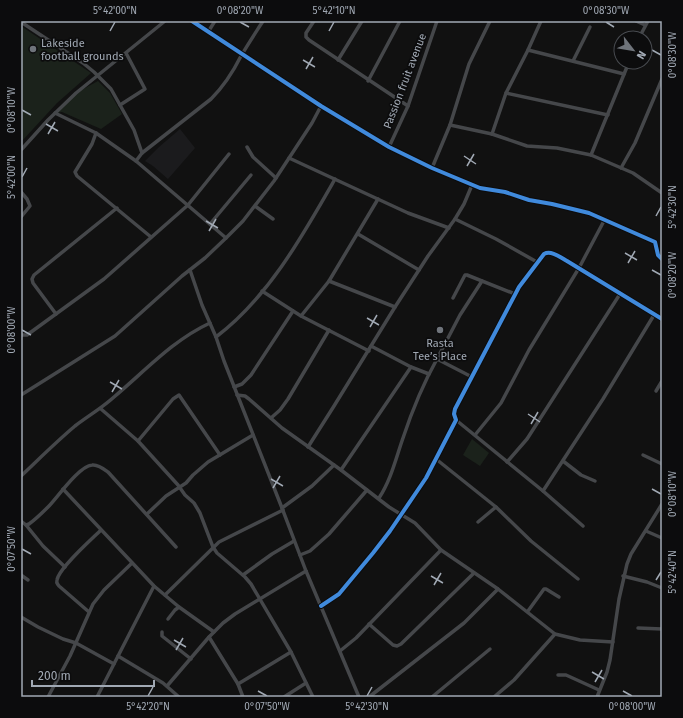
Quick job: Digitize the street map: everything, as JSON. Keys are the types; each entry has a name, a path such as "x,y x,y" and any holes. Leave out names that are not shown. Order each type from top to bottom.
{"street":[{"path":"21,150 76,92 98,76 165,21"},
{"path":"192,21 321,106 389,147 432,168 480,188 505,192 530,200 589,213 605,219 655,242 658,255 662,259"},
{"path":"208,32 215,21"},
{"path":"136,160 142,153 216,95 229,79 263,21"},
{"path":"314,21 306,33 306,37 368,81 389,92 408,106"},
{"path":"338,60 362,21"},
{"path":"368,81 400,21"},
{"path":"432,21 437,22"},
{"path":"432,168 450,125 470,64 490,21"},
{"path":"492,134 506,93 542,21"},
{"path":"636,21 645,25"},
{"path":"643,30 648,21"},
{"path":"21,22 83,63 111,89 134,130 142,153"},
{"name":"Passion fruit avenue","path":"389,147 408,106 437,22"},
{"path":"573,61 590,27"},
{"path":"528,50 624,74"},
{"path":"120,105 145,89 126,53"},
{"path":"591,155 626,70"},
{"path":"621,168 635,143 662,79"},
{"path":"506,93 608,114"},
{"path":"21,395 115,336 226,238 243,221 276,178 312,123 321,106"},
{"path":"55,113 96,133 136,160 226,238"},
{"path":"450,125 492,134 527,146 557,148 591,155 633,173 662,193"},
{"path":"96,133 92,144 75,172 77,176 151,237"},
{"path":"247,147 253,158 276,178"},
{"path":"21,335 27,335 104,279 188,205 229,154"},
{"path":"289,158 408,213 449,228"},
{"path":"210,224 251,175"},
{"path":"216,338 233,325 262,291 302,236 335,179"},
{"path":"308,447 395,307 455,219 464,204 472,185"},
{"path":"21,192 30,206 21,217"},
{"path":"301,316 329,280 378,199"},
{"path":"255,206 273,219"},
{"path":"56,314 33,283 32,279 34,275 117,208"},
{"path":"455,219 496,239 537,262"},
{"path":"475,435 501,403 529,350 579,268 605,219"},
{"path":"358,234 420,270"},
{"path":"583,526 543,490 456,420 454,414 455,408 519,287 537,262 547,252 551,252 579,268 662,319"},
{"path":"190,270 202,305 283,509 294,541 360,697"},
{"path":"453,298 465,275 515,294"},
{"path":"329,280 395,307"},
{"path":"379,498 388,482 413,410 429,374 460,315 482,281"},
{"path":"262,291 301,316 369,351"},
{"path":"507,462 527,439 620,294"},
{"path":"234,387 242,384 251,375 293,311"},
{"path":"543,490 603,399 654,315"},
{"path":"21,476 54,444 77,425 101,409 180,340 195,330 210,324"},
{"path":"271,418 280,410 288,399 329,330"},
{"path":"371,346 411,367 429,374"},
{"path":"437,359 472,377"},
{"path":"341,470 411,367"},
{"path":"656,391 662,381"},
{"path":"237,395 245,396 250,399 282,428 379,498 389,507 421,528 440,550 498,589 556,634 580,640 612,642"},
{"path":"138,442 173,399 179,396 220,455"},
{"path":"101,409 138,442 194,503 200,513 213,547 251,584 314,697"},
{"path":"321,606 339,594 373,553 426,478 456,420"},
{"path":"147,514 166,496 180,488 208,462 253,435"},
{"path":"643,455 662,464"},
{"path":"436,459 496,507 531,541 578,579"},
{"path":"563,461 581,475 596,481"},
{"path":"26,525 39,516 67,484 86,467 92,465 99,466 108,472 176,547"},
{"path":"165,595 219,542 283,509 312,486 334,465"},
{"path":"63,489 154,586 179,607 214,632"},
{"path":"300,555 310,551 329,534 367,490"},
{"path":"597,697 607,672 623,576 632,554 662,504"},
{"path":"478,522 496,507"},
{"path":"21,521 43,546 65,567"},
{"path":"89,612 57,582 57,578 65,567 101,530"},
{"path":"646,531 662,538"},
{"path":"243,575 272,554 294,541"},
{"path":"340,651 369,624 440,550"},
{"path":"48,697 60,677 76,644 89,612 104,590 132,563"},
{"path":"167,686 209,637 235,614 306,571"},
{"path":"369,624 393,645 397,646 401,644 474,573"},
{"path":"21,575 28,580"},
{"path":"623,576 647,582 662,588"},
{"path":"97,697 154,586"},
{"path":"369,697 464,623 498,589"},
{"path":"528,611 544,589 559,597"},
{"path":"168,620 179,607"},
{"path":"21,617 44,630 76,644 114,664"},
{"path":"638,628 662,629"},
{"path":"162,632 162,636 191,659"},
{"path":"494,697 514,680 556,634"},
{"path":"209,637 238,684 244,697"},
{"path":"432,697 490,649"},
{"path":"238,684 290,652"},
{"path":"118,656 167,686 179,697"},
{"path":"558,675 566,675 599,690"},
{"path":"284,697 306,683"}],"shaded area":[{"path":"21,26 91,73 57,103 21,142"},
{"path":"98,81 110,93 122,114 101,129 62,112 55,113 76,93"},
{"path":"180,129 195,148 168,179 145,161"},
{"path":"472,439 489,453 480,466 463,455"}],"cycle path":[{"path":"192,21 321,106 389,147 432,168 480,188 505,192 529,200 589,213 655,242 658,255 662,259"},
{"path":"321,606 339,594 373,553 426,478 456,420 454,414 455,409 519,287 544,254 553,253 662,319"}],"place":[{"name":"Lakeside football grounds","path":"33,49"},
{"name":"Rasta Tee’s Place","path":"440,330"}]}
